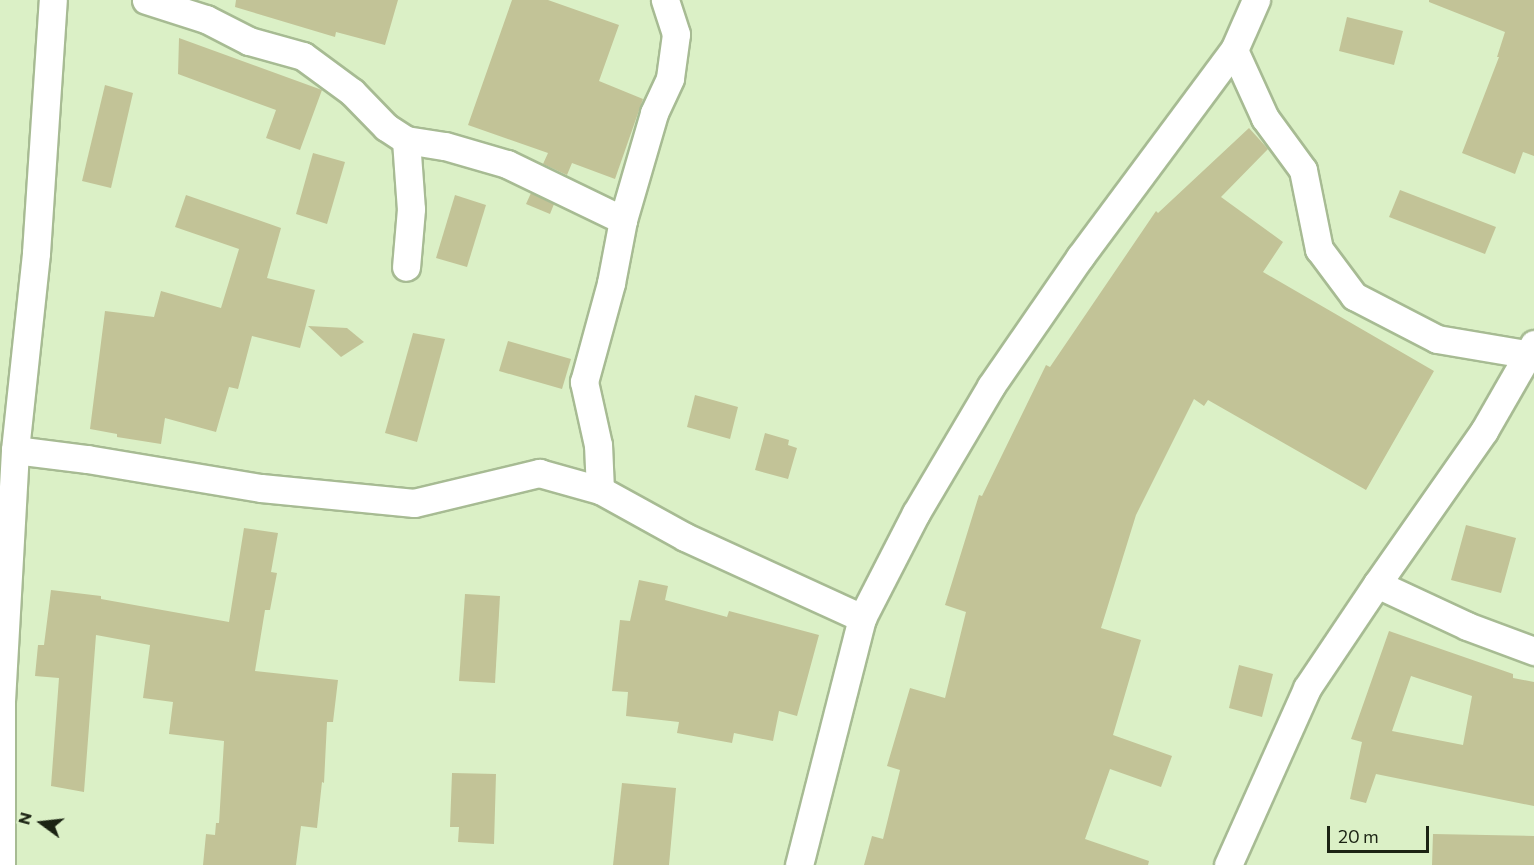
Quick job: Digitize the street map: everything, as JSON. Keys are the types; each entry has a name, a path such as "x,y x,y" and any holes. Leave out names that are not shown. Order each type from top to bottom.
{"street":[{"path":"1,865 1,701 15,450 36,254 53,0"},
{"path":"146,0 206,19 249,41 303,56 352,92 386,127 406,140 445,146 507,164 623,220"},
{"path":"600,490 598,445 584,382 611,283 623,220 654,113 670,78 676,34 665,0"},
{"path":"799,865 862,618 916,513 990,386 1080,256 1234,50 1256,0"},
{"path":"1228,865 1306,688 1484,431 1530,349 1437,339 1354,296 1319,249 1303,170 1265,118 1234,50"},
{"path":"406,140 411,209 406,267"},
{"path":"15,450 261,488 414,503 539,473 600,490 685,537 862,618"},
{"path":"1377,584 1467,626 1534,651"}],"building":[{"path":"236,0 398,0 385,45 336,32 335,37 235,7"},
{"path":"512,0 548,0 619,25 599,81 643,99 615,179 572,163 567,175 543,164 548,153 468,125"},
{"path":"1429,0 1534,0 1534,156 1523,152 1515,174 1462,153 1499,57 1497,57 1505,32 1429,2"},
{"path":"1347,17 1403,31 1394,65 1339,51"},
{"path":"179,38 322,90 300,150 266,138 276,110 178,74"},
{"path":"105,85 133,93 111,188 82,181"},
{"path":"1249,128 1268,149 1221,197 1283,242 1263,272 1434,371 1366,490 1208,400 1204,406 1194,399 1136,515 1101,628 1141,640 1113,735 1172,756 1161,787 1110,769 1085,839 1149,861 1148,865 864,865 872,836 883,839 900,770 887,766 910,688 945,698 966,612 945,605 979,495 982,496 1046,365 1050,367 1156,211 1158,213"},
{"path":"313,153 345,162 327,224 296,214"},
{"path":"1400,190 1496,227 1485,254 1389,217"},
{"path":"531,193 554,204 550,214 526,204"},
{"path":"186,195 281,228 267,278 315,290 300,348 252,336 238,389 229,387 216,432 165,418 161,444 117,437 117,434 90,429 105,311 154,317 161,291 221,308 239,249 175,227"},
{"path":"455,195 486,205 467,267 436,258"},
{"path":"308,326 347,328 364,342 341,357"},
{"path":"413,333 445,339 417,442 385,433"},
{"path":"508,341 571,359 562,389 499,371"},
{"path":"695,395 738,407 730,439 687,427"},
{"path":"765,433 789,440 788,445 797,448 788,479 755,470"},
{"path":"1466,525 1516,538 1501,593 1451,580"},
{"path":"244,528 278,533 271,572 277,573 270,610 265,610 255,671 338,680 333,722 327,722 324,783 322,782 317,828 301,826 296,865 203,865 206,834 215,835 216,823 219,823 224,741 169,734 173,702 143,698 150,645 96,635 84,792 51,786 59,678 35,676 38,645 44,645 51,590 101,596 101,599 229,622"},
{"path":"639,580 668,586 665,600 727,617 729,611 819,635 797,716 779,711 773,741 734,733 732,743 677,733 679,722 626,716 628,692 612,691 620,620 630,621"},
{"path":"465,594 500,596 495,683 459,681"},
{"path":"1389,631 1513,674 1513,678 1534,682 1534,806 1376,774 1366,803 1350,799 1362,742 1351,739","holes":["1411,676 1472,696 1463,745 1392,731"]},
{"path":"1239,665 1273,674 1262,717 1229,708"},
{"path":"452,773 496,774 494,844 458,842 459,827 450,827"},
{"path":"622,783 676,788 669,865 613,865"},
{"path":"1433,834 1534,836 1534,865 1432,865"}]}
